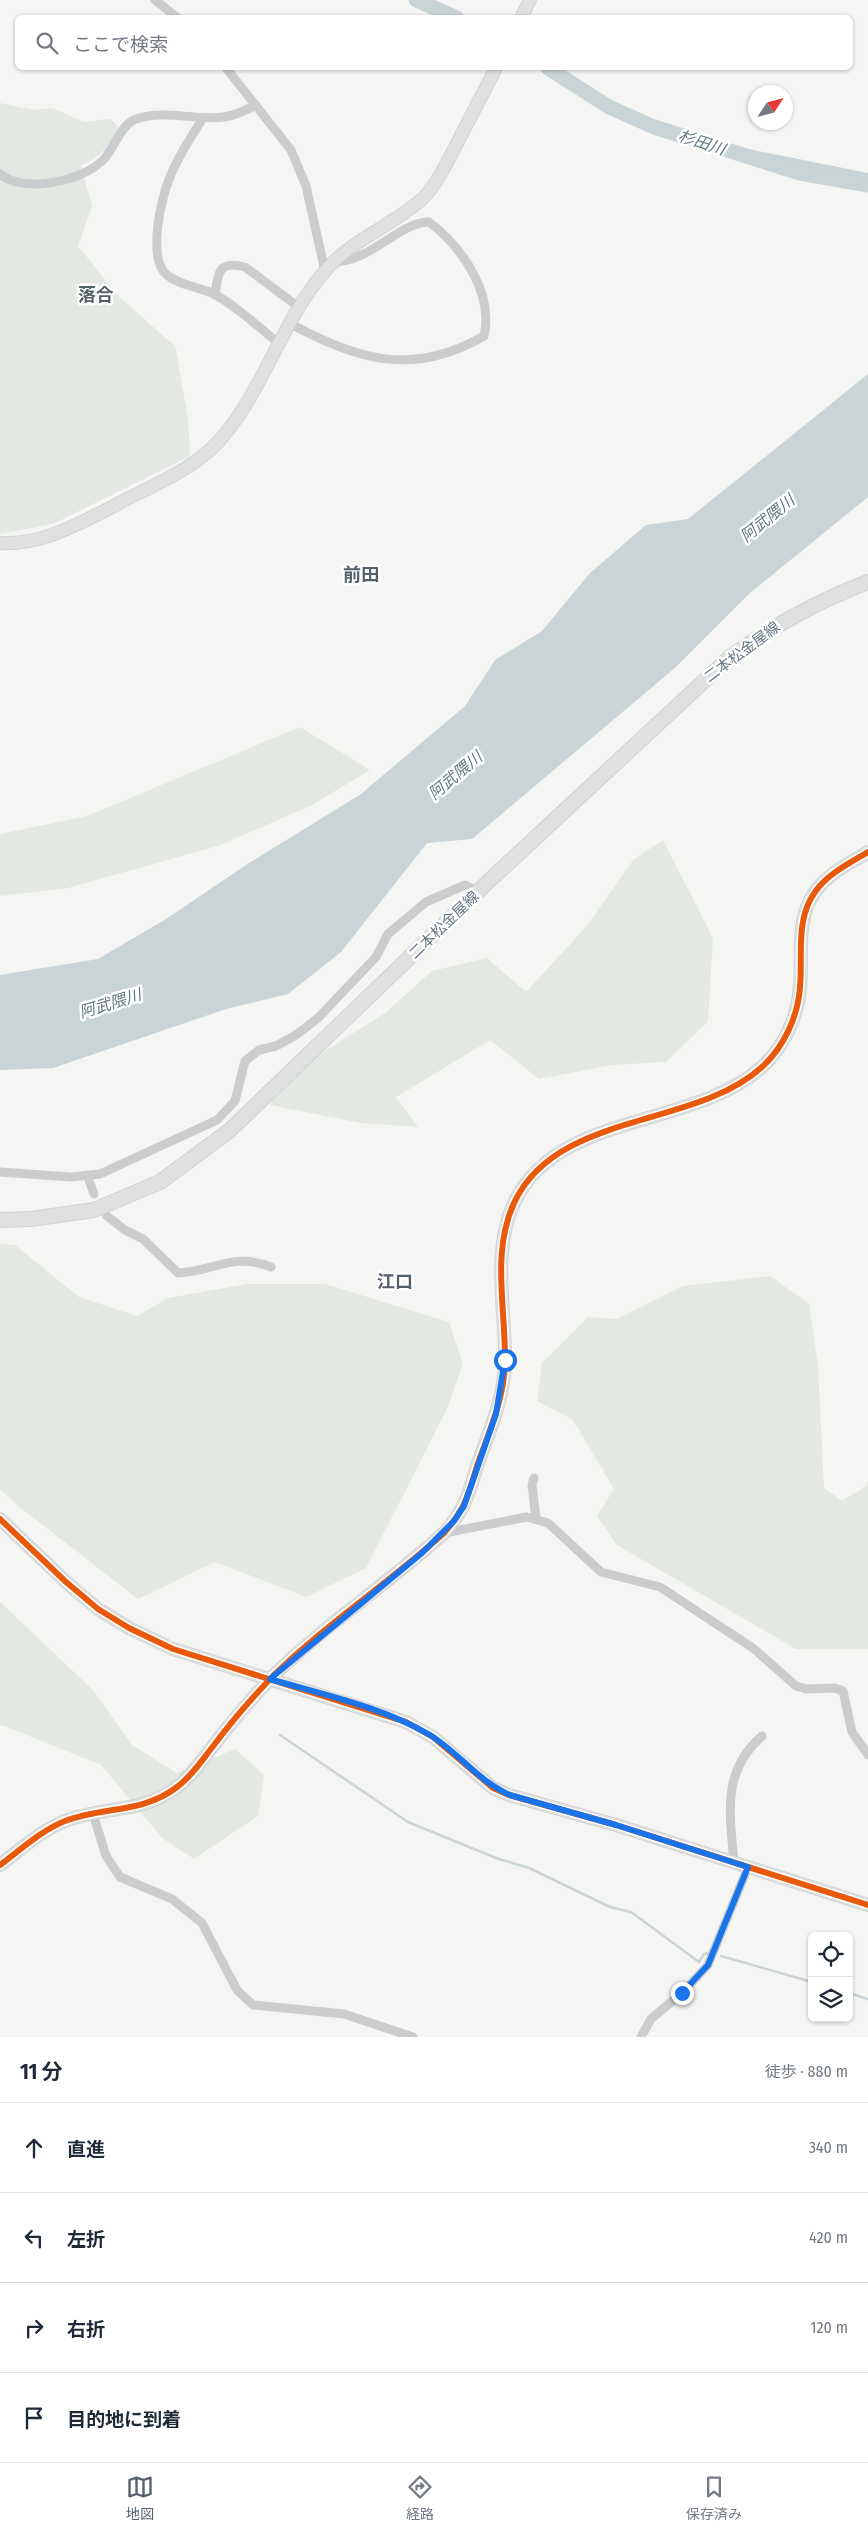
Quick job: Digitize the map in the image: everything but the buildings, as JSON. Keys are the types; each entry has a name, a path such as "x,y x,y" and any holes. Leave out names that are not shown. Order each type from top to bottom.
{"main road":[{"name":"二本松金屋線","path":"0,1220 31,1220 94,1210 160,1182 229,1131 478,892 730,657 779,623 833,596 868,582"}],"street":[{"path":"155,0 174,15"},
{"path":"523,15 529,3"},
{"path":"228,70 291,150 306,186 329,266"},
{"path":"0,543 26,542 66,531 189,464 218,442 280,344 300,308 329,266 424,198 442,171 495,70"},
{"path":"0,174 20,183 50,184 79,176 102,161 127,124 134,119 152,115 204,118 224,117 256,105"},
{"path":"204,118 181,152 169,179 161,206 156,257 161,268 168,276 215,295 280,344"},
{"path":"291,324 326,343 371,358 430,358 449,353 484,336 486,314 480,289 465,258 443,232 429,222 414,226 353,260 329,266"},
{"path":"215,295 220,270 225,265 234,264 245,267 300,308"},
{"path":"0,1866 48,1830 64,1821 131,1808 157,1799 177,1787 194,1771 246,1705 270,1679 444,1533 464,1506 496,1414 501,1394 505,1360 502,1246 509,1216 523,1187 536,1171 567,1148 732,1088 763,1066 786,1035 798,1004 801,936 803,918 809,902 826,879 868,852"},
{"path":"0,1172 71,1177 113,1169 217,1120 235,1101 239,1093 242,1066 245,1061 260,1050 276,1046 296,1035 318,1018 376,957 388,934 407,916 426,902 465,885 478,892"},
{"path":"87,1175 94,1194"},
{"path":"107,1216 125,1230 143,1239 178,1272 238,1260 257,1262 271,1268"},
{"path":"534,1478 532,1485 536,1519"},
{"path":"444,1533 518,1518 536,1519 548,1523 601,1572 660,1587 753,1648 796,1686 806,1689 835,1688 843,1691 852,1732 868,1755"},
{"path":"0,1520 72,1587 98,1608 129,1628 173,1649 406,1722 432,1737 493,1788 510,1795 616,1825 868,1905"},
{"path":"734,1863 729,1798 745,1753 762,1736"},
{"path":"94,1814 106,1856 120,1877 172,1899 202,1923 237,1990 245,2000 253,2005 344,2014 413,2037"},
{"path":"641,2037 651,2018 682,1993 708,1965 748,1867"}],"shaded area":[{"path":"0,103 34,110 52,108 84,122 111,119 118,127 103,151 94,159 81,166 92,206 78,246 119,297 175,346 188,418 190,456 53,524 0,534"},
{"path":"300,727 370,770 312,805 221,845 68,888 0,896 0,834 87,816"},
{"path":"663,840 713,938 708,1021 666,1062 612,1065 539,1079 490,1040 396,1097 418,1127 361,1123 270,1105 282,1078 385,1013 432,971 487,958 526,992 586,927 633,860"},
{"path":"0,1244 15,1245 79,1297 137,1316 168,1298 247,1284 325,1284 449,1322 463,1364 447,1409 366,1568 306,1597 215,1562 138,1599 17,1505 0,1489"},
{"path":"770,1276 809,1304 818,1366 824,1488 842,1501 866,1486 868,1480 868,1649 796,1649 617,1545 597,1516 614,1489 573,1420 537,1401 542,1363 588,1317 617,1319 683,1286"},
{"path":"0,1602 94,1691 132,1745 177,1773 235,1749 264,1775 258,1816 194,1859 162,1838 101,1765 0,1726"}],"water":[{"path":"678,135 868,173 868,190"},
{"name":"阿武隈川","path":"868,374 868,497 750,593 676,667 472,839 427,843 341,952 288,994 226,1009 53,1068 0,1070 0,975 98,959 166,919 249,863 361,794 465,706 495,660 542,631 590,573 646,525 688,519"}],"waterway":[{"name":"杉田川","path":"416,0 450,15"},
{"name":"杉田川","path":"551,70 609,107 654,127 800,173 868,185"},
{"path":"280,1735 408,1822 496,1858 529,1868 610,1907 631,1912 699,1962 704,1954 708,1953"},
{"path":"721,1956 808,1981"},
{"path":"853,1994 868,1999"}],"cycle path":[{"path":"0,1865 40,1835 65,1821 79,1816 150,1802 164,1796 177,1787 192,1773 235,1718 273,1676 314,1639 402,1569 447,1530 467,1498 502,1390 505,1343 501,1262 507,1222 514,1203 534,1173 561,1152 593,1136 701,1101 734,1087 762,1067 783,1041 793,1020 799,998 802,926 809,903 815,892 826,880 839,869 868,852"},
{"path":"0,1519 66,1582 98,1609 129,1628 173,1649 406,1722 433,1737 493,1788 509,1795 616,1825 868,1905"}],"district":[{"name":"落合","path":"96,295"},
{"name":"前田","path":"361,575"},
{"name":"江口","path":"395,1282"}],"route":[{"path":"505,1360 504,1376 496,1414 464,1506 454,1521 422,1553 270,1679 406,1722 432,1737 452,1752 478,1777 493,1788 510,1795 616,1825 748,1867 708,1965 682,1993"}]}
